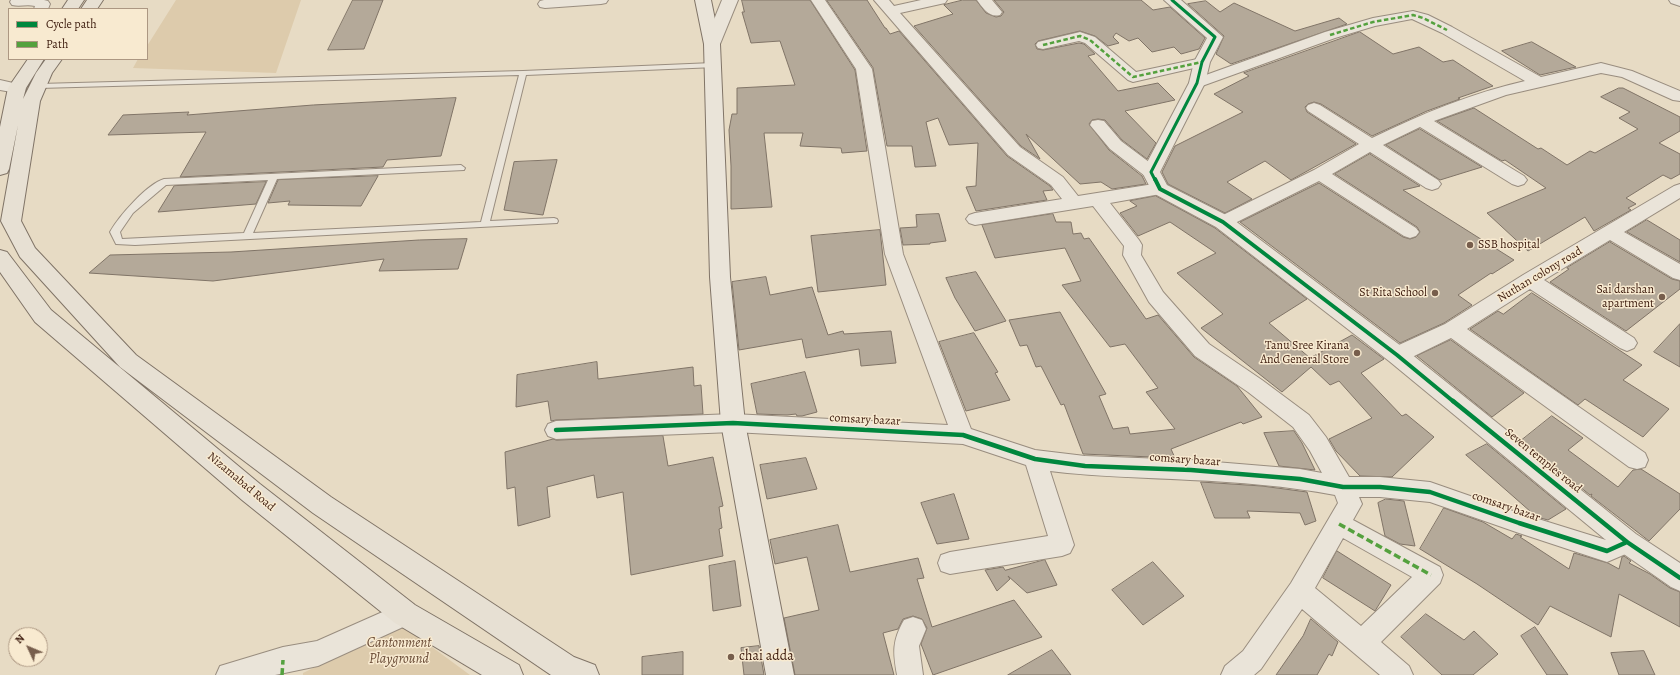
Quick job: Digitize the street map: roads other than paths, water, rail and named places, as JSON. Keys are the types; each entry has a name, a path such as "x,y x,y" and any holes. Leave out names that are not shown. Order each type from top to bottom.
{"highway":[{"path":"0,169 8,86 35,60"},
{"path":"53,60 44,74 32,101 11,222 27,252 128,361 322,505 575,671"},
{"name":"Nizamabad Road","path":"0,257 43,316 251,492 405,614 509,675"}],"street":[{"path":"15,1 26,0 43,4 41,8"},
{"path":"545,4 601,0"},
{"path":"703,0 712,44 714,65 720,277 733,423 780,675"},
{"path":"712,44 730,0"},
{"path":"818,0 864,69 894,254 963,435"},
{"path":"886,6 940,0"},
{"path":"984,0 995,12"},
{"path":"1151,172 1196,83 1202,62 1214,37 1172,0"},
{"path":"1676,0 1680,2"},
{"path":"886,6 1014,151 1057,181 1074,203"},
{"path":"1196,83 1330,35 1373,22 1413,15 1423,18 1447,30 1538,82"},
{"path":"1043,45 1080,36 1090,40 1133,77 1202,62"},
{"path":"1223,222 1320,174 1370,145 1421,120 1501,91 1601,68 1627,74 1678,97 1680,96"},
{"path":"1314,108 1432,184"},
{"path":"1421,120 1518,180"},
{"path":"975,218 1098,200 1160,189 1151,172 1116,146 1098,125"},
{"path":"1320,174 1410,232"},
{"name":"Seven temples road","path":"1160,189 1223,222 1397,355 1627,542 1680,578"},
{"name":"Nuthan colony road","path":"1397,355 1452,329 1530,280 1680,190"},
{"path":"1098,200 1133,244 1132,256 1156,297 1202,350 1255,386 1302,421 1318,444 1332,470 1343,486 1350,504 1300,591 1252,660 1234,675"},
{"path":"1610,232 1680,273"},
{"path":"1530,280 1627,343"},
{"path":"1452,329 1637,460"},
{"name":"comsary bazar","path":"556,430 733,423 963,435 1035,459 1085,466 1191,470 1294,478 1343,486 1380,487 1430,492 1518,523 1607,551 1627,542"},
{"path":"950,563 1062,545 1035,459"},
{"path":"1339,524 1431,575 1362,643"},
{"path":"1300,591 1400,675"},
{"path":"229,675 283,660 318,653 405,614"},
{"path":"910,675 905,649 907,638 913,629"}],"lane":[{"path":"39,86 523,73 714,65"},
{"path":"485,225 523,73"},
{"path":"462,168 164,182 144,197 120,221 115,232 119,242 554,221"},
{"path":"248,236 274,177"}],"place":[{"name":"SSB hospital","path":"1470,245"},
{"name":"St Rita School","path":"1435,293"},
{"name":"Sai darshan apartment","path":"1662,297"},
{"name":"Tanu Sree Kirana And General Store","path":"1357,353"},
{"name":"chai adda","path":"731,657"}],"park label":[{"name":"Cantonment Playground","path":"399,652"}]}
